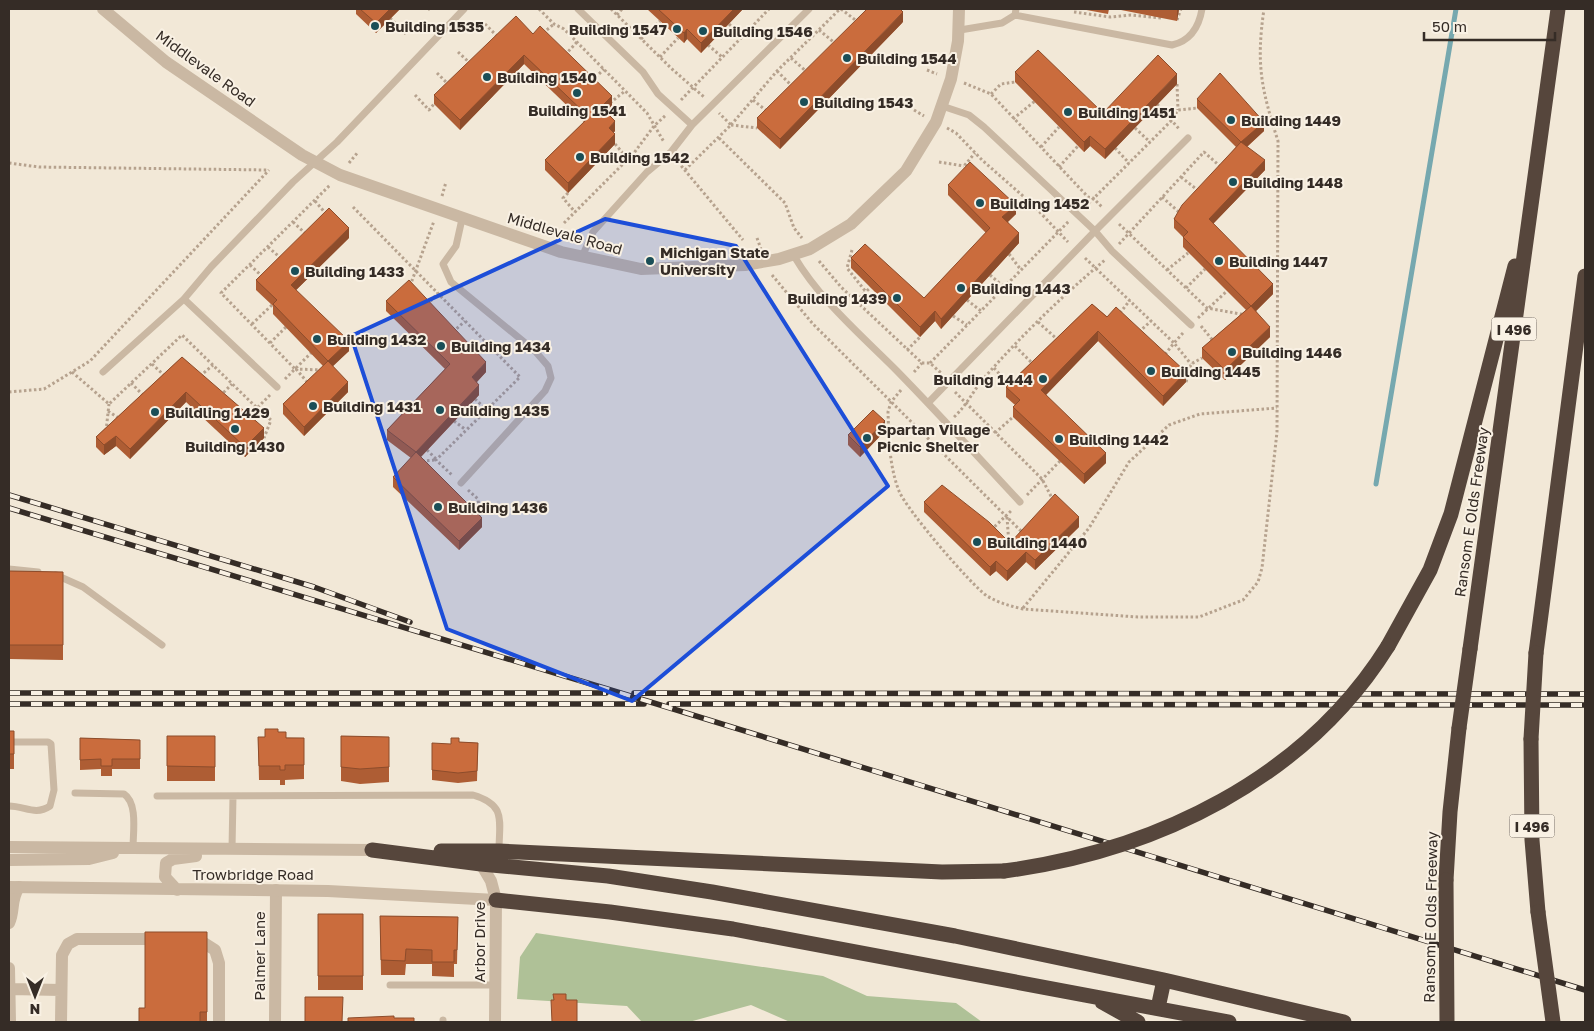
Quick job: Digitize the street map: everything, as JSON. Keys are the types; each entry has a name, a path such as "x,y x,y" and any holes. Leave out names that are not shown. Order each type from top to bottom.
{"highway":[{"name":"Ransom E Olds Freeway","path":"1447,1022 1446,880 1450,812 1459,728 1558,9"},
{"path":"372,850 499,851 942,872 1004,871 1063,861 1115,848 1183,821 1241,790 1278,764 1327,721 1370,672 1388,646 1430,570 1451,514 1534,189"},
{"name":"I 496","path":"1553,1022 1547,993 1532,840 1531,739 1536,653 1585,276"},
{"path":"372,850 481,864 608,876 712,892 955,936 1164,980 1344,1022"},
{"path":"496,900 610,912 732,929 1229,1022"},
{"path":"1158,1008 1164,980"},
{"path":"1095,997 1138,1022"}],"street":[{"name":"Middlevale Road","path":"104,9 166,62 317,163 358,182 462,219 582,257 641,269 692,269 766,262 794,256 810,249 851,224 888,191 906,171 936,122 951,79 960,30 959,9"},
{"name":"Trowbridge Road","path":"9,847 372,850"},
{"path":"9,860 89,859 133,848"},
{"path":"177,890 165,877 165,866 170,859 264,850"},
{"name":"Arbor Drive","path":"481,864 491,881 496,900 495,1022"},
{"name":"Trowbridge Road","path":"14,887 328,891 496,900"},
{"path":"9,923 14,887"},
{"name":"Palmer Lane","path":"275,1022 276,890"},
{"path":"61,1022 62,955 68,944 78,939 176,939 204,943 215,950 219,963 219,1022"},
{"path":"9,968 10,1022"},
{"path":"10,989 61,990"}],"lane":[{"path":"103,372 184,299 211,267 293,182 317,163 464,9"},
{"path":"578,9 643,72 658,94 692,125"},
{"path":"582,257 593,232 648,172 671,152 692,125 809,9"},
{"path":"960,30 1002,23 1016,12 1172,46 1189,37 1199,22 1202,9"},
{"path":"942,106 969,114 1095,230 1112,252 1193,323"},
{"path":"928,403 947,381 1095,230 1188,138"},
{"path":"461,483 545,391 551,378 548,366 535,351 451,282 443,264 456,246 462,219"},
{"path":"794,256 806,277 823,296 909,379 928,403 1020,502"},
{"path":"184,299 277,387"},
{"path":"9,569 54,574 83,587 162,645"},
{"path":"9,742 48,742 53,748 54,790 50,806 43,811 26,811 12,806"},
{"path":"75,793 124,794 129,798 132,806 133,848"},
{"path":"157,796 473,795 487,799 496,806 499,816 499,851"},
{"path":"232,849 234,796"},
{"path":"390,985 495,985"}],"path":[{"path":"539,9 554,24 564,30 647,113 671,152 744,240"},
{"path":"611,9 731,125 757,128"},
{"path":"617,15 622,9"},
{"path":"685,170 719,138 777,71 840,9 861,24"},
{"path":"1177,20 1181,9"},
{"path":"922,363 891,402 888,412 893,474 900,494 936,542 986,595 1003,604 1023,609 1173,619 1198,618 1243,600 1258,582 1262,568 1278,408 1278,141 1261,80 1259,54 1264,9"},
{"path":"1068,12 1110,17 1131,15 1161,18"},
{"path":"390,18 406,34"},
{"path":"641,39 660,21"},
{"path":"485,24 501,40"},
{"path":"540,36 554,24"},
{"path":"729,24 742,37"},
{"path":"819,30 839,46"},
{"path":"660,58 678,38"},
{"path":"562,57 576,42"},
{"path":"708,45 722,58"},
{"path":"458,52 474,66"},
{"path":"790,58 810,75"},
{"path":"590,84 604,69"},
{"path":"927,70 977,87 991,94 1088,197 1093,198 1207,308 1251,316"},
{"path":"777,71 796,90"},
{"path":"437,73 452,88"},
{"path":"991,94 1002,84 1015,82"},
{"path":"719,138 785,202 794,228 841,287 922,363 930,363 1058,232 1171,121 1178,110 1177,84"},
{"path":"609,103 625,91"},
{"path":"415,95 429,110 434,104"},
{"path":"753,100 771,114"},
{"path":"1013,119 1035,102"},
{"path":"1158,104 1171,121"},
{"path":"1178,110 1197,108"},
{"path":"914,110 956,133 975,153 1027,200 1094,268 1152,320 1191,364"},
{"path":"1041,147 1059,127"},
{"path":"1135,128 1150,142"},
{"path":"615,144 628,159"},
{"path":"1059,167 1078,146"},
{"path":"1115,148 1129,163"},
{"path":"952,419 966,406 983,379 1038,322 1112,252 1204,152 1224,169"},
{"path":"964,166 975,153"},
{"path":"939,162 964,166 970,172"},
{"path":"9,163 39,167 269,170 90,361 44,389 9,392"},
{"path":"1181,177 1202,193"},
{"path":"568,193 563,198 575,212"},
{"path":"1162,197 1182,214"},
{"path":"315,200 330,217"},
{"path":"1013,211 1027,200"},
{"path":"353,207 520,377 431,466"},
{"path":"293,222 309,238"},
{"path":"408,289 417,271 429,236"},
{"path":"757,238 766,262 782,289 813,324 1025,536"},
{"path":"268,246 285,262"},
{"path":"852,250 847,268 866,292"},
{"path":"1167,270 1188,253"},
{"path":"1009,254 1021,270"},
{"path":"250,265 266,280"},
{"path":"1186,288 1205,269"},
{"path":"990,275 1004,287"},
{"path":"856,301 871,287"},
{"path":"425,307 438,293"},
{"path":"967,300 981,311"},
{"path":"1116,317 1130,300"},
{"path":"252,324 272,305"},
{"path":"953,316 967,326"},
{"path":"450,334 465,320"},
{"path":"1136,335 1152,320"},
{"path":"1038,322 1062,343"},
{"path":"1193,323 1217,345"},
{"path":"270,343 286,327"},
{"path":"907,350 920,337"},
{"path":"472,358 487,343"},
{"path":"1162,359 1174,343"},
{"path":"1015,346 1036,368"},
{"path":"295,369 311,353"},
{"path":"1186,382 1191,364 1202,358"},
{"path":"930,363 966,406 1042,479 1055,504"},
{"path":"152,364 168,380"},
{"path":"197,380 213,365"},
{"path":"994,368 1014,390"},
{"path":"295,369 328,371"},
{"path":"295,369 311,387"},
{"path":"131,384 148,400"},
{"path":"218,398 232,384"},
{"path":"475,399 487,410"},
{"path":"104,440 110,404"},
{"path":"244,421 257,408 271,420 264,438"},
{"path":"1023,609 1088,528 1129,462 1148,442 1169,425 1200,414 1278,408"},
{"path":"108,411 124,422"},
{"path":"995,433 1013,417"},
{"path":"454,421 466,430"},
{"path":"427,450 478,499 482,527"},
{"path":"416,462 436,460"},
{"path":"989,532 1060,461"},
{"path":"1007,516 1010,552"}],"highlighted area":[{"path":"605,219 736,246 888,486 632,701 447,629 351,336"}],"green space":[{"path":"536,933 823,976 867,996 956,1003 982,1022 790,1022 751,1005 689,1022 642,1022 627,1006 517,999 520,957"}],"building":[{"path":"360,9 390,9 376,23"},
{"path":"658,9 734,9 701,43 687,29 684,33"},
{"path":"867,9 900,9 903,12 780,139 757,118"},
{"path":"516,16 533,34 540,26 612,96 601,107 615,121 609,128 615,134 568,183 545,160 589,117 524,55 460,120 434,95"},
{"path":"1038,50 1103,113 1158,55 1177,74 1105,149 1090,136 1084,142 1015,72"},
{"name":"Building 1449","path":"1220,73 1264,122 1241,142 1197,99"},
{"path":"1241,142 1265,160 1209,219 1273,284 1251,306 1183,237 1188,232 1174,219 1182,205"},
{"path":"970,162 1016,205 1002,217 1019,233 941,319 935,311 920,327 851,258 865,244 924,298 990,228 948,185"},
{"path":"329,208 349,228 291,285 349,341 328,361 273,304 277,300 256,280"},
{"path":"409,280 486,362 472,377 479,385 416,452 387,430 450,364 386,301"},
{"path":"1092,304 1107,317 1116,307 1186,372 1163,396 1098,331 1041,390 1106,453 1084,474 1013,407 1020,400 1006,387"},
{"name":"Building 1446","path":"1251,306 1270,327 1225,370 1202,348"},
{"path":"182,357 264,428 245,447 186,392 130,449 116,436 104,445 96,437"},
{"name":"Building 1431","path":"328,361 348,382 304,427 283,404"},
{"path":"873,410 885,421 860,447 848,435"},
{"name":"Building 1436","path":"416,452 482,518 459,541 393,477"},
{"path":"942,485 989,522 1010,543 1055,494 1079,517 1035,560 1026,552 1007,571 996,561 990,567 924,502"},
{"path":"9,571 63,572 63,645 9,645"},
{"path":"265,729 278,729 278,732 286,732 286,738 304,738 304,765 285,765 285,770 280,770 280,766 259,766 258,737 265,737"},
{"path":"9,731 14,731 14,754 9,754"},
{"path":"167,736 215,736 215,767 167,766"},
{"path":"341,736 389,737 389,767 360,769 341,767"},
{"path":"80,738 140,740 140,759 112,759 112,766 101,766 101,759 80,760"},
{"path":"451,738 459,738 459,742 478,743 477,771 458,773 432,770 432,743 451,744"},
{"path":"318,914 363,914 363,976 318,976"},
{"path":"380,916 458,917 457,950 454,950 454,962 432,962 432,950 406,949 405,961 381,960"},
{"path":"145,932 207,932 207,1012 200,1012 200,1022 139,1022 139,1008 145,1008"},
{"path":"553,994 566,994 566,1000 577,1000 577,1022 552,1022 551,1000 554,1000"},
{"path":"305,997 343,997 342,1022 305,1022"},
{"path":"394,1016 394,1018 414,1018 414,1022 348,1022 348,1018"}],"waterway":[{"path":"1376,484 1456,9"}],"railway":[{"path":"9,495 314,587 410,622"},
{"path":"9,508 657,704 1585,990"},
{"path":"9,693 606,693"},
{"path":"634,693 1585,694"},
{"path":"9,704 644,704"},
{"path":"669,704 1585,705"}],"place":[{"name":"Building 1535","path":"375,26"},
{"name":"Building 1547","path":"677,29"},
{"name":"Building 1546","path":"703,31"},
{"name":"Building 1544","path":"847,58"},
{"name":"Building 1540","path":"487,77"},
{"name":"Building 1541","path":"577,93"},
{"name":"Building 1543","path":"804,102"},
{"name":"Building 1451","path":"1068,112"},
{"name":"Building 1449","path":"1231,120"},
{"name":"Building 1542","path":"580,157"},
{"name":"Building 1448","path":"1233,182"},
{"name":"Building 1452","path":"980,203"},
{"name":"Michigan State University","path":"650,261"},
{"name":"Building 1447","path":"1219,261"},
{"name":"Building 1433","path":"295,271"},
{"name":"Building 1443","path":"961,288"},
{"name":"Building 1439","path":"897,298"},
{"name":"Building 1432","path":"317,339"},
{"name":"Building 1434","path":"441,346"},
{"name":"Building 1446","path":"1232,352"},
{"name":"Building 1445","path":"1151,371"},
{"name":"Building 1444","path":"1043,379"},
{"name":"Building 1431","path":"313,406"},
{"name":"Building 1435","path":"440,410"},
{"name":"Buildling 1429","path":"155,412"},
{"name":"Building 1430","path":"235,429"},
{"name":"Spartan Village Picnic Shelter","path":"867,438"},
{"name":"Building 1442","path":"1059,439"},
{"name":"Building 1436","path":"438,507"},
{"name":"Building 1440","path":"977,542"}]}
